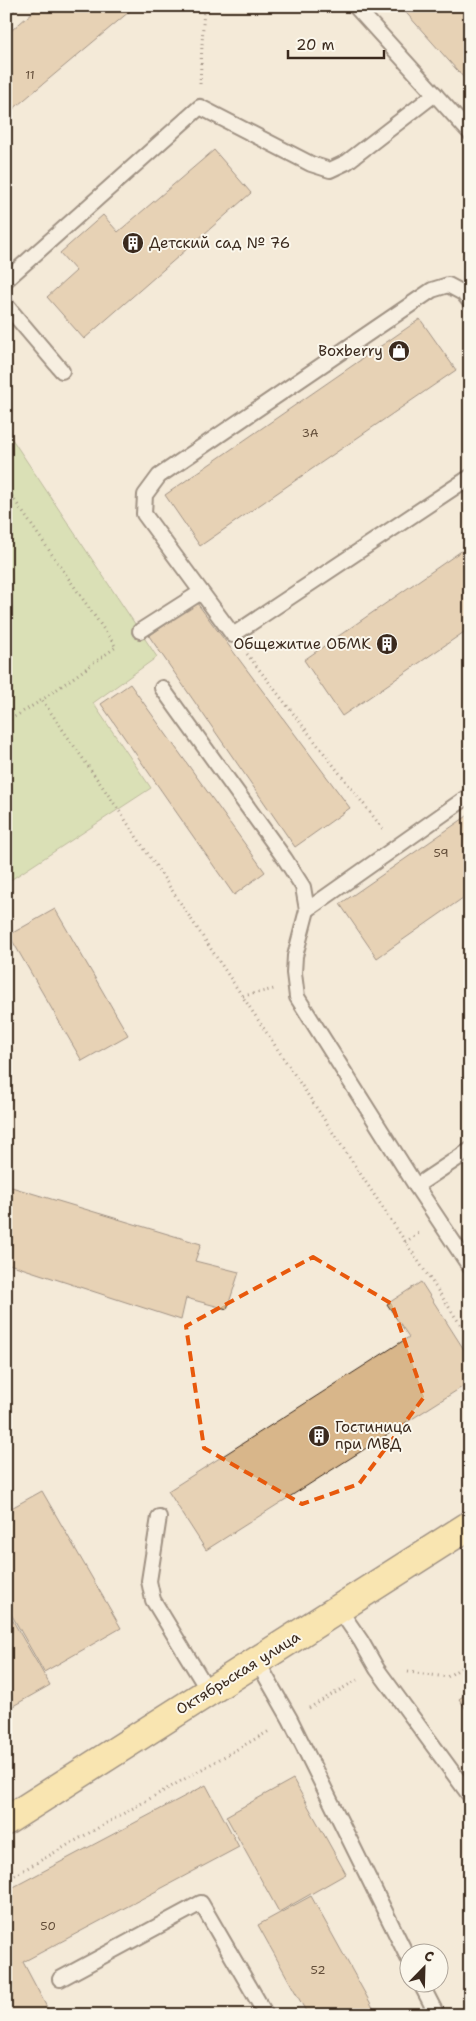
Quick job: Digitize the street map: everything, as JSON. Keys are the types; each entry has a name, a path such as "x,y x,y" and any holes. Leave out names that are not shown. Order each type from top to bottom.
{"main road":[{"name":"Октябрьская улица","path":"6,1821 470,1525"}],"lane":[{"path":"355,6 470,133"},
{"path":"6,280 200,107 312,164 330,170 347,162 436,94"},
{"path":"470,302 463,293 448,285 432,290 159,476 145,495 144,514 233,635 470,477"},
{"path":"6,305 62,371"},
{"path":"140,631 201,592"},
{"path":"162,688 286,859 303,887 307,910 295,956 297,997 416,1186 470,1267"},
{"path":"307,910 470,795"},
{"path":"416,1186 470,1150"},
{"path":"159,1517 149,1581 153,1600 209,1692"},
{"path":"339,1609 377,1669 470,1796"},
{"path":"257,1661 290,1719 401,1944"},
{"path":"60,1979 201,1903 266,2015"},
{"path":"426,1994 437,2015"}],"path":[{"path":"200,107 204,6"},
{"path":"6,488 116,647 42,700 6,722"},
{"path":"233,635 396,846"},
{"path":"42,700 118,809 470,1339"},
{"path":"243,996 295,984"},
{"path":"6,1880 377,1669 447,1677 470,1662"}],"highlighted area":[{"path":"313,1257 392,1304 424,1397 359,1484 302,1504 204,1448 186,1326"}],"green space":[{"path":"6,430 157,657 93,703 151,788 6,883"}],"building":[{"path":"40,6 136,6 6,115 6,35"},
{"path":"400,6 470,6 470,75 465,79"},
{"name":"Детский сад № 76","path":"214,150 251,193 84,339 47,297 76,271 60,253 103,215 118,232"},
{"path":"420,319 456,370 200,546 165,495"},
{"name":"Общежитие ОБМК","path":"470,545 470,628 342,716 304,660"},
{"path":"197,603 350,808 295,847 149,636"},
{"path":"130,684 265,872 234,895 101,704"},
{"path":"470,814 470,893 377,958 340,904"},
{"path":"55,909 128,1035 82,1061 9,935"},
{"path":"8,1186 201,1244 195,1261 239,1272 227,1309 186,1298 181,1320 6,1263 6,1187"},
{"name":"Гостиница при МВД","path":"421,1282 470,1359 470,1382 206,1550 168,1491 409,1337 387,1304"},
{"path":"42,1491 121,1628 44,1672 6,1605 6,1511"},
{"path":"6,1609 50,1685 6,1710"},
{"path":"470,1691 470,1715 459,1699"},
{"path":"293,1779 346,1874 279,1912 226,1816"},
{"path":"206,1785 239,1847 23,1962 51,2015 6,2015 6,1891"},
{"path":"311,1896 377,2015 308,2015 258,1925"}],"place":[{"name":"Детский сад № 76","path":"133,243"},
{"name":"Boxberry","path":"399,351"},
{"name":"Общежитие ОБМК","path":"387,644"},
{"name":"Гостиница при МВД","path":"319,1436"}]}
